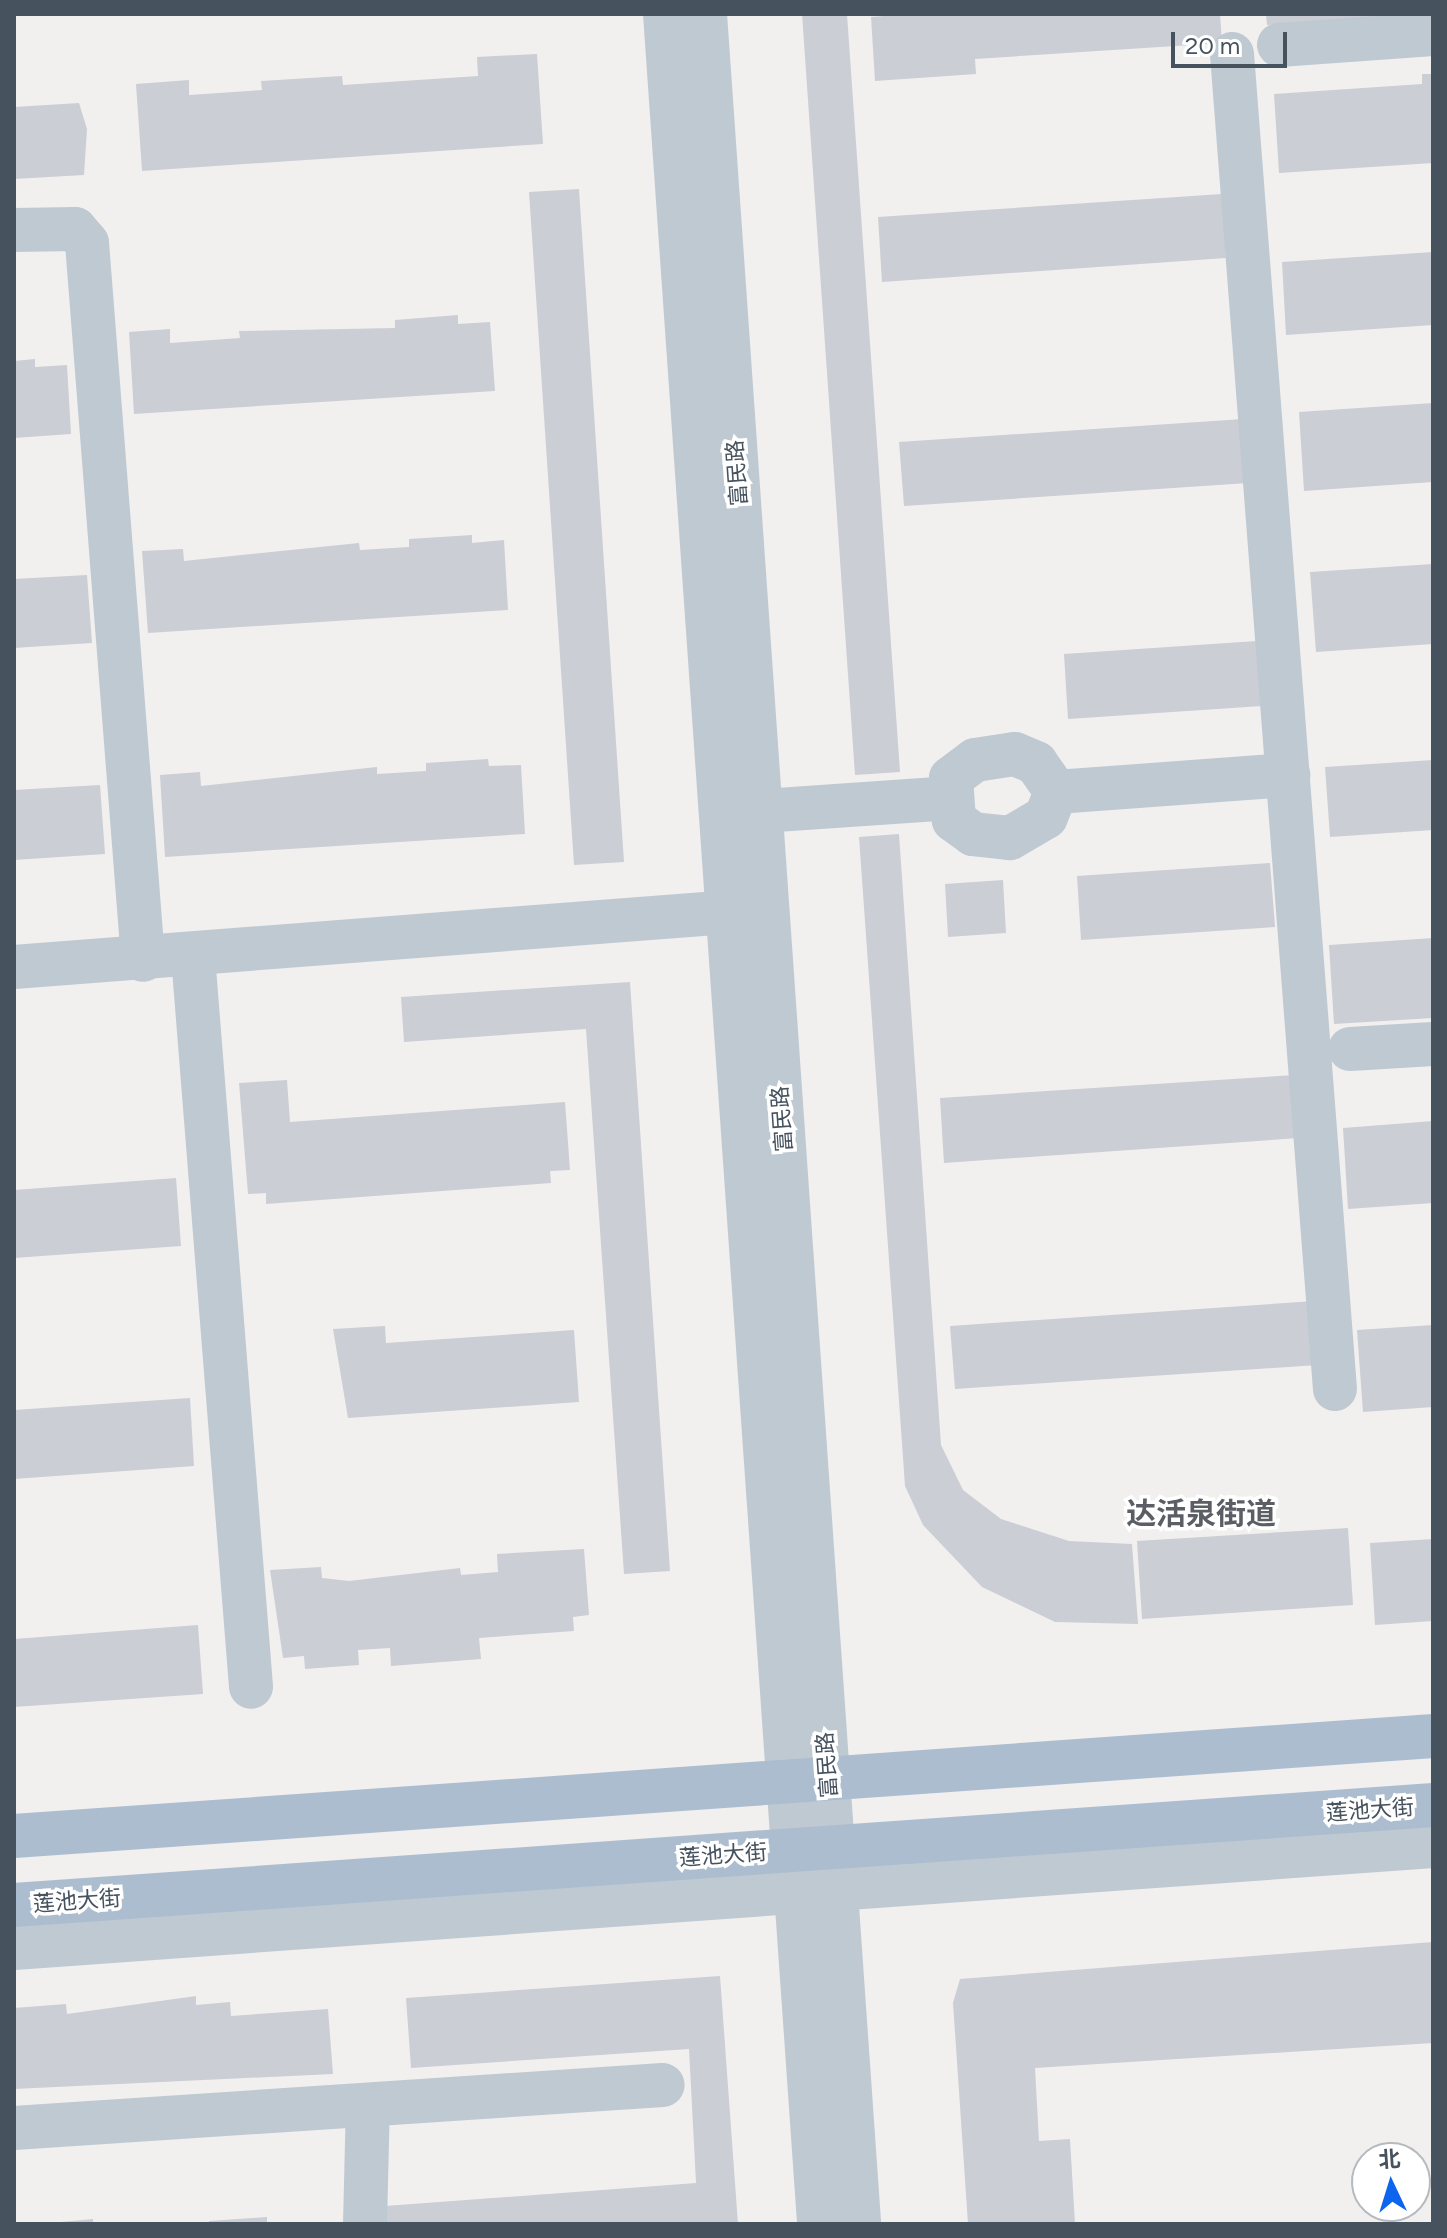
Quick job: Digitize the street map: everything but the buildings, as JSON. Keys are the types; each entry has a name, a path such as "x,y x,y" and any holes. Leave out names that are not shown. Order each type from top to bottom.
{"main road":[{"path":"14,1836 1433,1736"},
{"name":"莲池大街","path":"14,1905 814,1869 1433,1805"}],"street":[{"name":"富民路","path":"665,14 728,912 808,1780"},
{"name":"富民路","path":"705,14 761,811 814,1869 819,2224"},
{"path":"1279,45 1433,34"},
{"path":"1232,54 1335,1389"},
{"path":"14,230 75,229 87,243 143,960"},
{"path":"1015,754 1036,763 1056,792 1046,817 1010,838 973,834 954,820 951,778 990,755 1015,754"},
{"path":"1056,792 1288,775"},
{"path":"761,811 952,798"},
{"path":"14,967 143,960 728,912"},
{"path":"193,956 251,1687"},
{"path":"1350,1049 1433,1044"},
{"path":"14,1948 814,1869 1433,1846"},
{"name":"富民路","path":"814,1869 859,2224"},
{"path":"14,2128 663,2085"},
{"path":"365,2224 368,2105"}],"district":[{"name":"达活泉街道","path":"1201,1514"}]}
